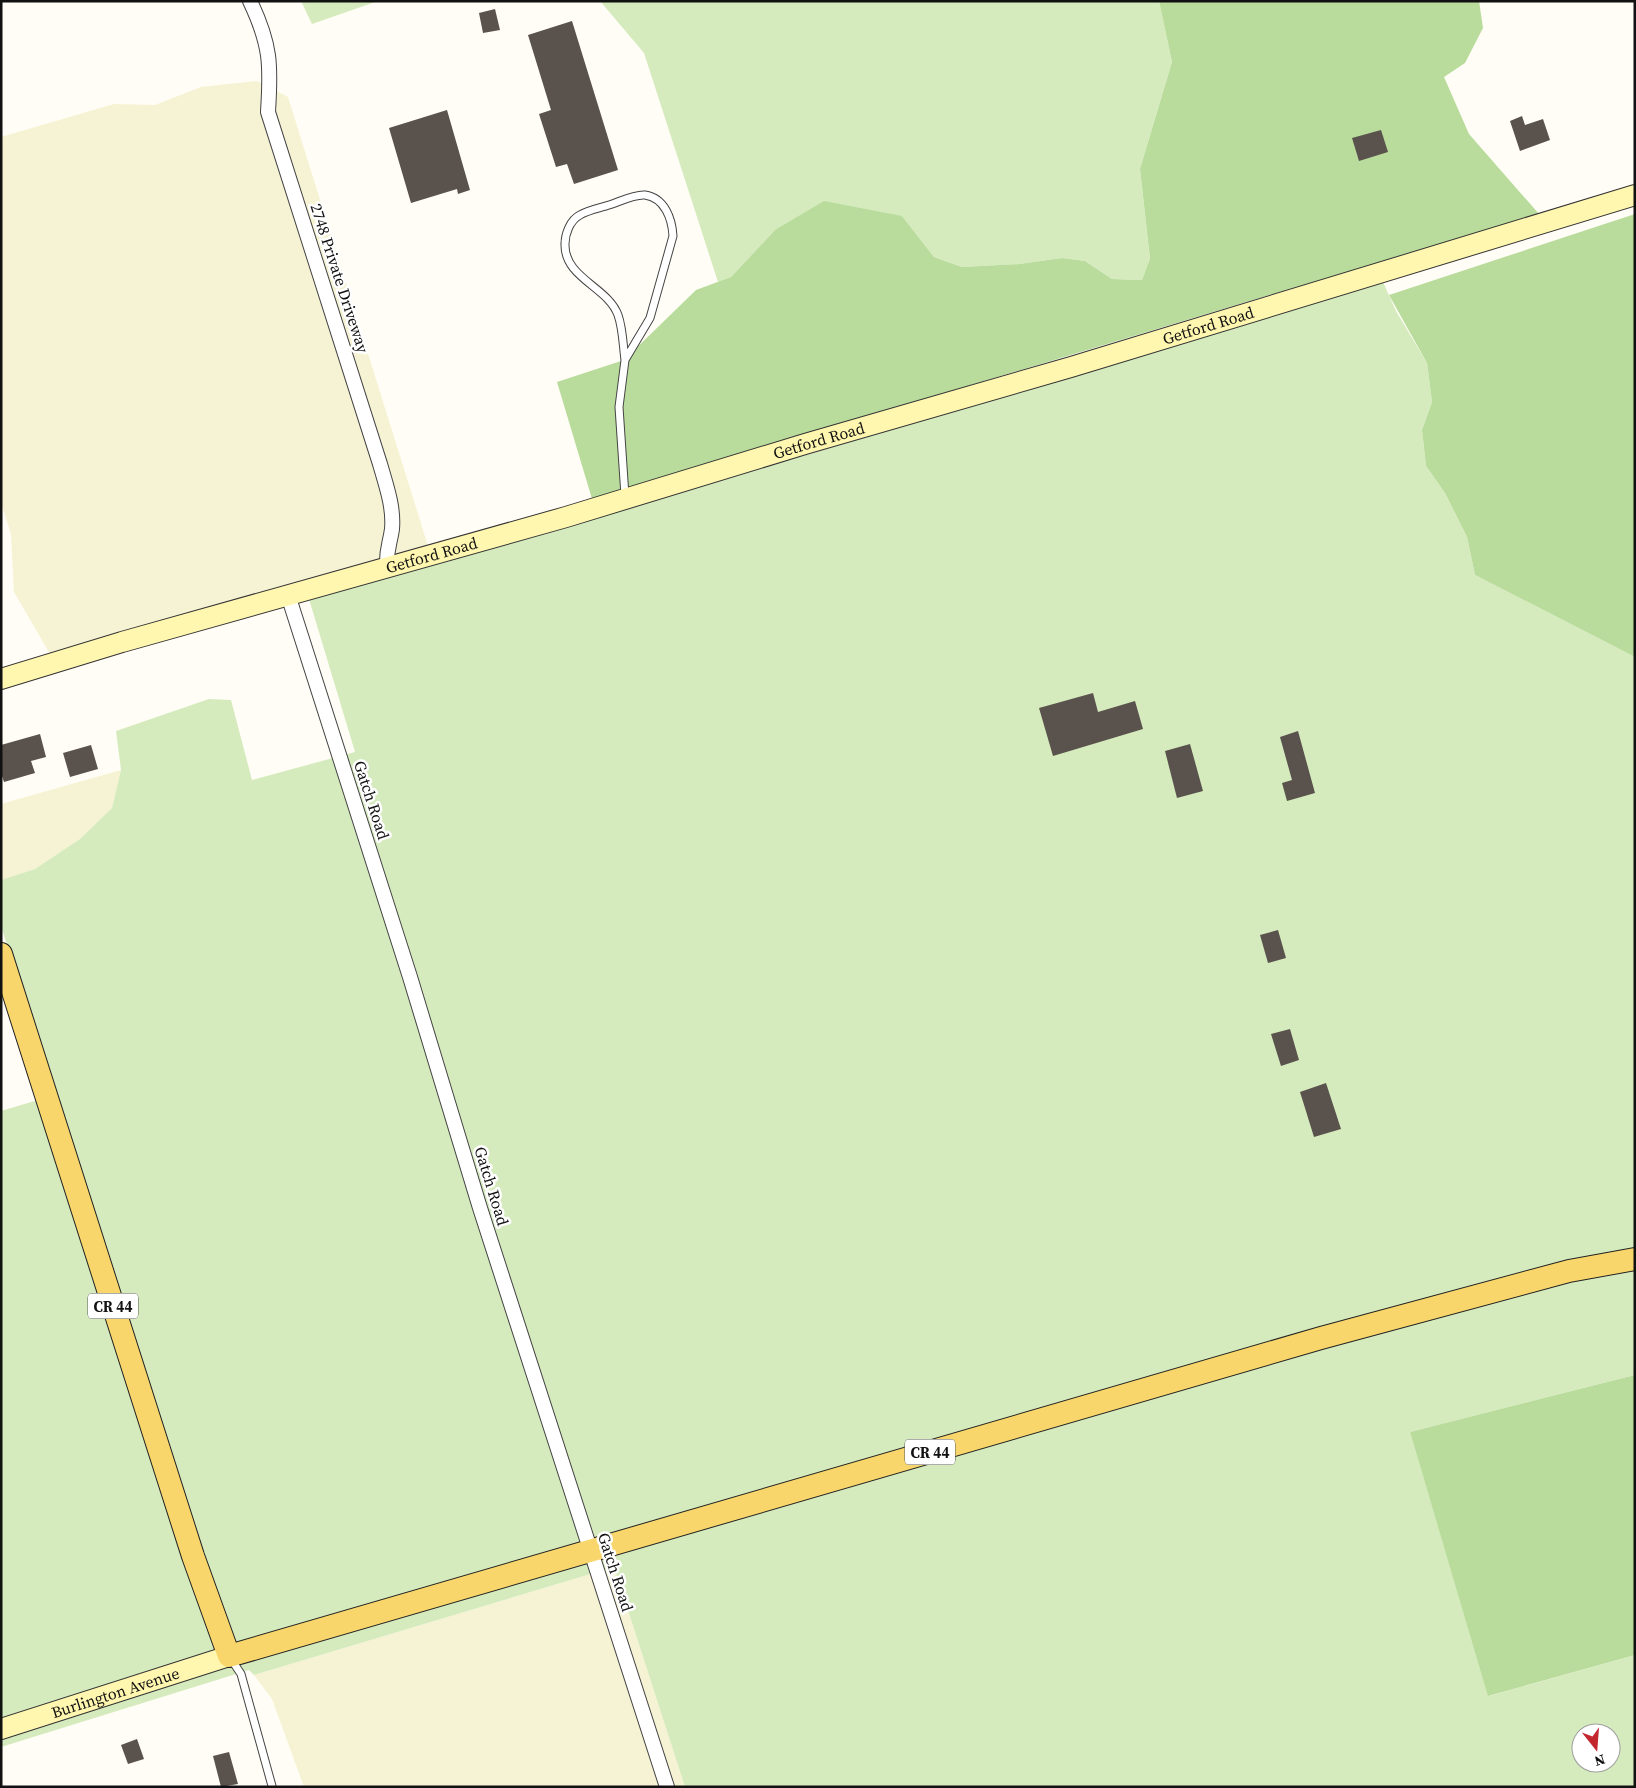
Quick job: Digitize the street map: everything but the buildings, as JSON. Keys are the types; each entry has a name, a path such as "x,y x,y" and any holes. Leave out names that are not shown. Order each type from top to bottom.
{"main road":[{"name":"CR 44","path":"1,954 190,1547 229,1656 1321,1338 1569,1271 1635,1259"}],"street":[{"name":"2748 Private Driveway","path":"250,1 264,31 270,68 268,112 380,464 391,507 392,530 386,550 388,568"},
{"name":"Getford Road","path":"1,679 626,499 805,444 1071,367 1635,195"},
{"name":"Gatch Road","path":"288,595 407,968 480,1208 667,1787"},
{"name":"Burlington Avenue","path":"1,1729 229,1656"}],"lane":[{"path":"625,360 650,318 673,236 672,223 665,208 656,200 645,195 579,215 569,226 565,244 567,257 572,267 609,301 618,314 625,360 619,406 626,499"},
{"path":"229,1656 241,1674 272,1786"}],"shaded area":[{"path":"257,81 288,97 428,546 50,654 14,592 11,534 1,503 1,137 114,104 155,105 201,87"},
{"path":"121,770 112,808 80,839 35,869 1,880 1,804"},
{"path":"614,1567 685,1787 304,1787 272,1699 254,1675"}],"green space":[{"path":"301,1 378,1 312,24"},
{"path":"600,1 1159,1 1172,62 1140,169 1150,260 1142,280 1112,279 1085,261 1062,258 1019,264 962,267 934,257 902,216 775,230 731,277 718,282 644,53"},
{"path":"1159,1 1479,1 1483,28 1465,63 1444,77 1469,134 1539,214 592,499 557,382 624,360 696,290 731,277 775,230 824,201 902,216 934,257 962,267 1019,264 1062,258 1085,261 1112,279 1142,280 1150,259 1140,169 1172,62"},
{"path":"1635,214 1635,657 1475,575 1467,537 1445,493 1426,466 1422,430 1432,402 1427,363 1389,295"},
{"path":"1383,282 1396,311 1427,363 1432,402 1422,430 1426,466 1445,493 1467,537 1475,575 1635,657 1635,1249 234,1645 1,926 1,880 35,869 80,839 112,808 121,770 116,731 209,699 231,700 252,780 355,752 309,599 569,526"},
{"path":"38,1100 218,1650 1,1719 1,1111"},
{"path":"1635,1268 1635,1375 1410,1432 1489,1696 1635,1655 1635,1787 685,1787 614,1567 254,1675 249,1670 1,1747 1,1739 244,1662 1324,1348 1571,1280"},
{"path":"1635,1375 1635,1655 1488,1696 1410,1432"}]}
